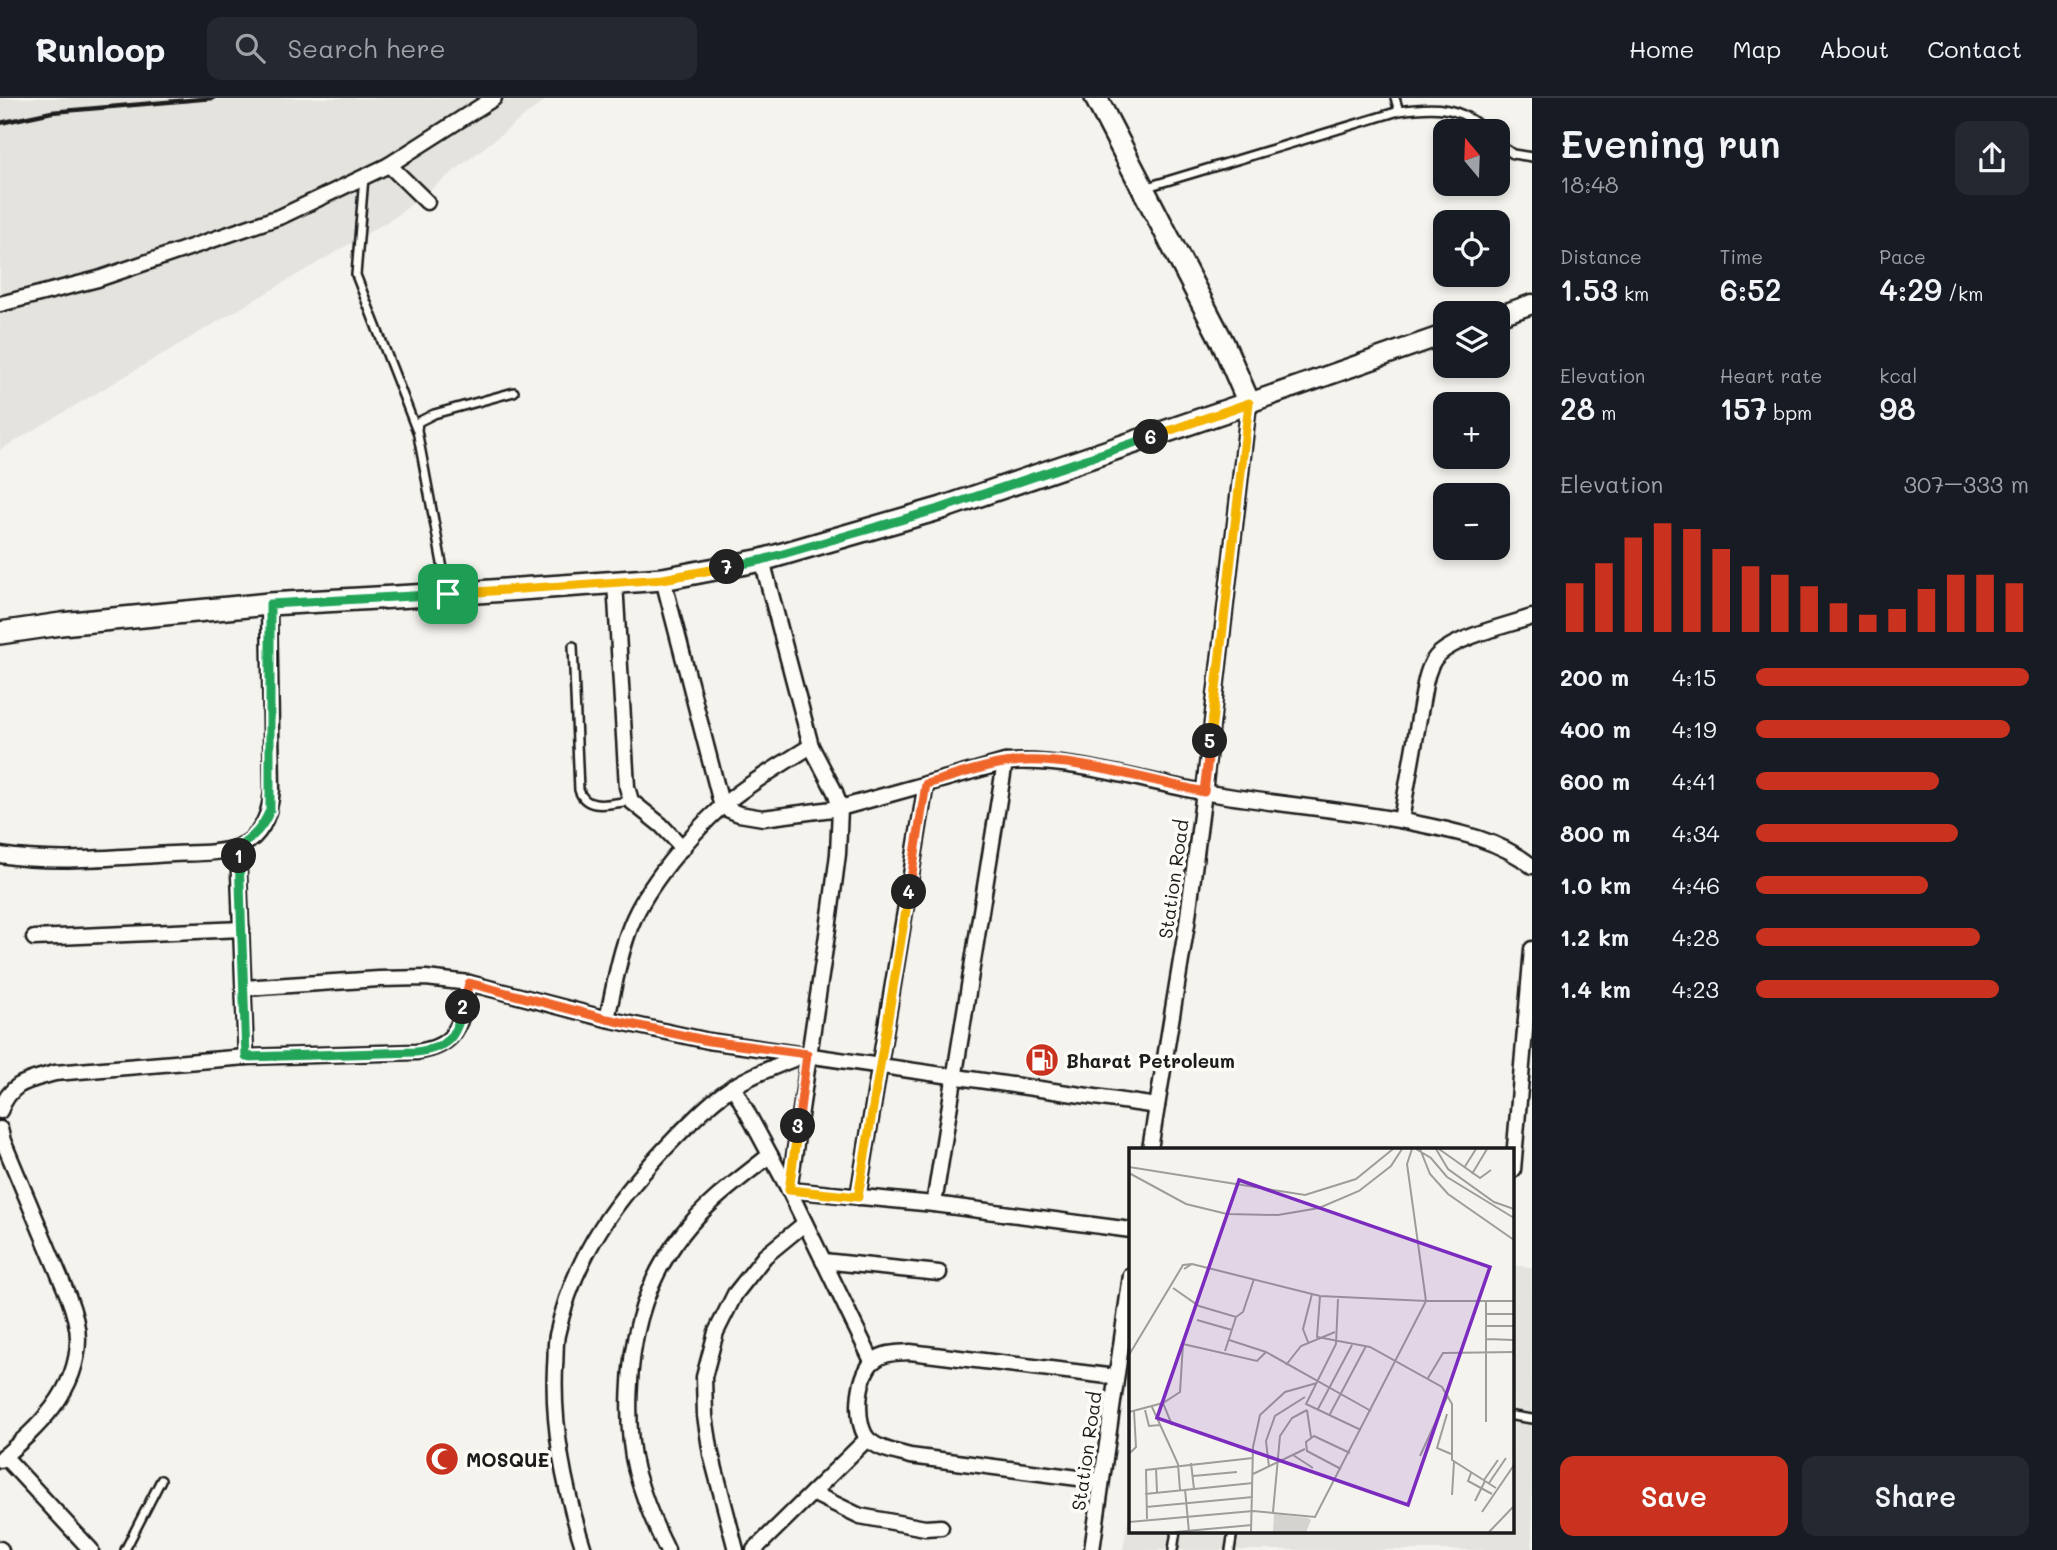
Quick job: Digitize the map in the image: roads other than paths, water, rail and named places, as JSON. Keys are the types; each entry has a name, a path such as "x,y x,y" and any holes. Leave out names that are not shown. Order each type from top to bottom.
{"main road":[{"path":"0,633 61,624 270,604 663,579 762,560 942,508 1249,403 1223,343 1096,98"}],"street":[{"path":"0,304 98,279 282,216 389,165 494,98"},
{"path":"389,165 427,202"},
{"path":"1510,312 1532,304"},
{"path":"1249,403 1433,339"},
{"name":"Station Road","path":"1150,1148 1187,924 1249,403"},
{"path":"762,560 811,746 835,792 840,808 838,854 831,908 807,1054 789,1190"},
{"path":"663,579 722,807"},
{"path":"615,582 627,787 631,801 661,825 683,849"},
{"path":"0,855 87,859 209,852 238,847 259,831 270,810 270,604"},
{"path":"1401,820 1425,684 1437,655 1457,643 1532,617"},
{"path":"607,1019 631,925 651,887 722,807 811,746"},
{"path":"722,807 739,814 762,818 840,808 1004,762 1030,761 1076,765 1204,792 1401,820 1460,832 1496,843 1532,866"},
{"path":"934,1204 1004,762"},
{"path":"858,1197 926,784"},
{"path":"238,847 246,1057"},
{"path":"34,938 242,929"},
{"path":"1514,1159 1532,948"},
{"path":"244,988 414,978 469,983 607,1019 709,1041 807,1054 880,1068 1157,1106"},
{"path":"0,1111 6,1095 25,1082 55,1073 246,1057 416,1052 436,1049 448,1042 458,1029 469,983"},
{"path":"584,1550 561,1460 554,1395 557,1337 573,1280 602,1223 651,1164 691,1123 733,1086 764,1070 807,1054"},
{"path":"733,1086 789,1190 872,1361"},
{"path":"0,1129 68,1296 76,1318 78,1338 75,1365 63,1395 40,1424 2,1458 91,1550"},
{"path":"667,1550 650,1516 636,1468 630,1429 630,1378 639,1318 658,1272 684,1233 721,1194 771,1155"},
{"path":"789,1190 934,1204 1129,1230"},
{"path":"736,1550 711,1454 705,1416 704,1377 716,1332 735,1294 765,1256 804,1224"},
{"path":"823,1261 939,1273"},
{"name":"Station Road","path":"1092,1550 1129,1289"},
{"path":"1101,1480 910,1456 882,1448 867,1439 861,1424 858,1401 863,1375 872,1361 889,1353 910,1352 1116,1377"},
{"path":"754,1550 867,1439"},
{"path":"812,1493 860,1516 925,1528 941,1527"}],"lane":[{"path":"1395,98 1399,111"},
{"path":"1143,189 1399,111 1430,107 1459,112 1470,119"},
{"path":"1510,152 1532,157"},
{"path":"364,177 356,275 417,430 448,594"},
{"path":"417,430 418,422 426,416 514,393"},
{"path":"573,646 579,790 582,799 595,804 631,801"},
{"path":"1514,1416 1532,1419"},
{"path":"125,1550 161,1480"},
{"path":"1173,1550 1176,1532"},
{"path":"1230,1550 1233,1532"}],"railway":[{"path":"0,123 52,112 213,98"}],"place":[{"name":"Bharat Petroleum","path":"1042,1060"},
{"name":"MOSQUE","path":"442,1459"}]}
